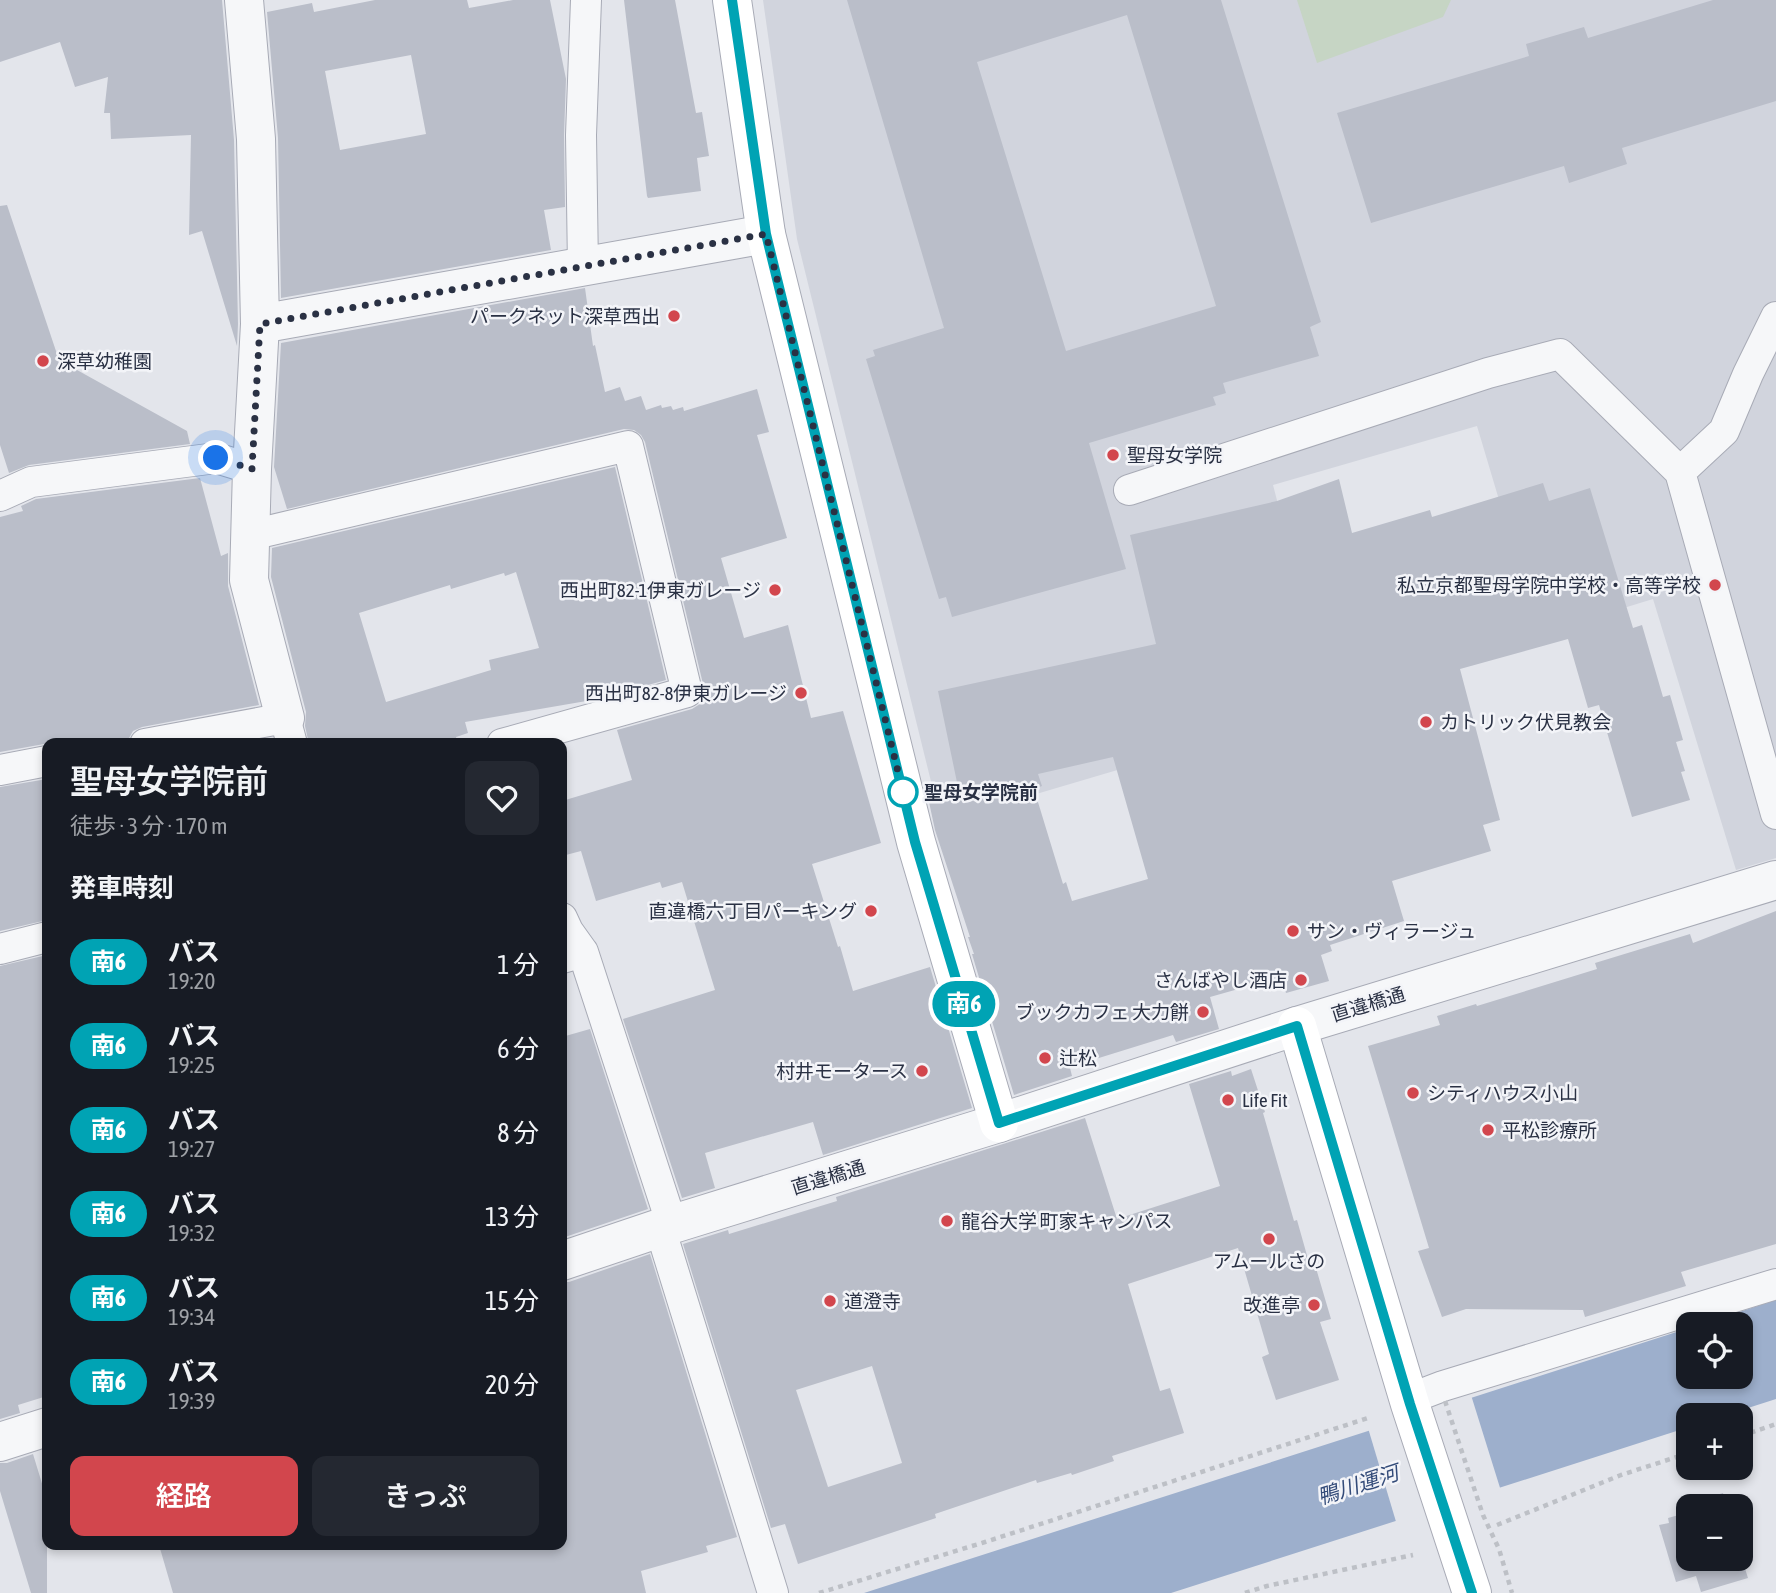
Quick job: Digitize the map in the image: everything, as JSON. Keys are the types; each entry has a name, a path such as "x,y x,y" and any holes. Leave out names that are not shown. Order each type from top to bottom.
{"street":[{"path":"244,0 256,139 260,324 249,580 288,731"},
{"path":"732,0 766,234 915,842 999,1123"},
{"path":"260,324 766,234"},
{"name":"直違橋通","path":"567,1259 1297,1026 1776,880"},
{"path":"1297,1026 1465,1532 1472,1593"},
{"path":"0,1442 42,1429"}],"lane":[{"path":"583,267 581,135 586,0"},
{"path":"1680,472 1724,431 1776,317"},
{"path":"1129,490 1488,373 1560,355 1680,472 1776,814"},
{"path":"251,535 628,446 687,692 523,738"},
{"path":"0,496 31,482 216,458 252,469"},
{"path":"211,738 288,731"},
{"path":"0,770 42,762"},
{"path":"567,929 572,955 666,1227 773,1593"},
{"path":"0,949 42,938"},
{"path":"1421,1402 1443,1386 1776,1284"}],"path":[{"path":"819,1593 1421,1402 1483,1515 1465,1532"},
{"path":"1753,1432 1776,1424"},
{"path":"1245,1593 1418,1554 1465,1532 1676,1457"},
{"path":"1465,1532 1499,1549 1512,1593"}],"shaded area":[{"name":"聖母女学院","path":"763,0 1776,0 1776,858 1736,870 1653,599 1539,634 1477,426 1273,485 1331,707 941,822 797,239"}],"green space":[{"path":"1297,0 1451,0 1443,17 1317,63"}],"water":[{"name":"鴨川運河","path":"1776,1300 1776,1399 1753,1406 1753,1403 1676,1403 1676,1431 1171,1593 864,1593 1676,1332 1676,1389 1753,1389 1753,1312 1739,1312"}],"pier":[{"path":"1471,1395 1501,1491 1397,1525 1368,1428"}],"building":[{"path":"0,0 222,0 234,140 237,346 202,231 189,235 191,135 111,139 110,113 104,113 108,77 75,87 60,42 0,62"},
{"path":"375,0 467,0 469,8 513,0 550,0 566,79 565,207 544,210 551,250 281,298 278,138 267,12 312,3 314,12","holes":["411,55 426,134 340,150 325,71"]},
{"path":"624,0 675,0 696,113 702,112 709,156 697,158 701,191 647,196"},
{"path":"847,0 1221,0 1321,322 1310,327 1319,356 1223,383 1226,393 1213,397 1216,405 1089,443 1126,569 952,617 946,597 939,599 866,359 875,356 873,350 944,328","holes":["1127,15 1216,306 1066,351 977,62"]},
{"path":"1713,0 1776,0 1776,101 1622,148 1627,164 1569,183 1564,166 1371,223 1337,113 1529,56 1526,44 1584,27 1588,38"},
{"path":"7,205 59,360 187,431 190,444 29,465 9,473 0,445 0,206"},
{"path":"585,288 593,346 595,345 605,392 620,387 625,401 641,396 646,410 661,405 662,408 671,406 673,410 683,407 684,411 757,389 769,432 757,435 787,538 721,558 744,638 788,625 811,718 843,711 881,843 812,864 838,947 840,946 853,991 930,967 972,1108 823,1155 813,1122 705,1153 715,1188 682,1198 623,1019 715,990 682,882 662,888 660,882 596,901 581,851 567,855 567,800 632,780 617,730 692,709 700,704 704,696 645,442 634,430 624,429 287,509 274,467 281,343"},
{"path":"615,467 666,680 598,699 465,722 468,733 456,738 308,738 306,712 271,577 272,548","holes":["516,572 539,648 489,660 491,670 386,702 359,613 450,585 451,589"]},
{"path":"200,478 221,556 228,553 228,586 259,705 142,727 133,731 129,738 42,738 42,744 0,752 0,517 23,511 21,506 36,499"},
{"path":"1339,479 1352,533 1430,510 1432,517 1543,483 1549,501 1590,488 1633,628 1642,625 1663,697 1670,695 1683,740 1676,742 1685,771 1681,772 1690,800 1632,817 1599,705 1588,708 1568,639 1460,669 1500,820 1483,825 1491,851 1392,881 1404,921 1330,945 1332,951 1321,955 1329,981 1286,993 1281,977 1210,997 1219,1029 1176,1042 1173,1035 1073,1066 1070,1068 1072,1076 1014,1095 929,802 959,792 938,691 1156,644 1130,535 1277,501","holes":["1113,757 1148,879 1072,901 1066,882 1063,884 1034,789 1042,786 1038,774"]},
{"path":"42,780 42,921 0,931 0,787"},
{"path":"1776,911 1776,1244 1681,1272 1686,1286 1585,1317 1583,1310 1466,1309 1442,1317 1418,1251 1429,1248 1368,1046 1440,1025 1437,1016 1597,969 1595,963 1690,934 1693,943"},
{"path":"42,956 42,1398 18,1405 20,1413 0,1419 0,966"},
{"path":"590,1029 648,1209 567,1236 567,1036"},
{"path":"1251,1069 1294,1221 1297,1220 1308,1259 1313,1258 1331,1319 1320,1322 1339,1380 1276,1400 1262,1357 1269,1354 1238,1248 1128,1284 1160,1391 1170,1388 1184,1433 1112,1456 1114,1461 1072,1475 1071,1473 1037,1483 1036,1480 935,1514 936,1518 798,1564 785,1524 771,1528 683,1244 728,1230 729,1234 837,1201 836,1197 1085,1118 1117,1219 1220,1186 1189,1084 1231,1071 1232,1076","holes":["872,1366 902,1463 828,1487 796,1390"]},
{"path":"650,1254 737,1537 706,1546 708,1552 641,1571 646,1593 173,1593 160,1550 567,1550 569,1282"},
{"path":"33,1454 42,1484 42,1550 47,1550 47,1593 31,1593 0,1491 0,1463"},
{"path":"1676,1516 1676,1571 1746,1571 1748,1578 1701,1592 1696,1576 1676,1582 1659,1525 1669,1523 1668,1518"}],"bus line":[{"name":"南6","path":"732,0 766,234 915,842 999,1123 1297,1026 1410,1404 1472,1593"}],"place":[{"name":"パークネット深草西出","path":"674,316"},
{"name":"深草幼稚園","path":"43,361"},
{"name":"聖母女学院","path":"1113,455"},
{"name":"私立京都聖母学院中学校・高等学校","path":"1715,585"},
{"name":"西出町82-1伊東ガレージ","path":"775,590"},
{"name":"西出町82-8伊東ガレージ","path":"801,693"},
{"name":"カトリック伏見教会","path":"1426,722"},
{"name":"聖母女学院前","path":"903,792"},
{"name":"直違橋六丁目パーキング","path":"871,911"},
{"name":"サン・ヴィラージュ","path":"1293,931"},
{"name":"さんばやし酒店","path":"1301,980"},
{"name":"ブックカフェ 大力餅","path":"1203,1012"},
{"name":"辻松","path":"1045,1058"},
{"name":"村井モータース","path":"922,1071"},
{"name":"シティハウス小山","path":"1413,1093"},
{"name":"Life Fit","path":"1228,1100"},
{"name":"平松診療所","path":"1488,1130"},
{"name":"龍谷大学 町家キャンパス","path":"947,1221"},
{"name":"アムールさの","path":"1269,1239"},
{"name":"道澄寺","path":"830,1301"},
{"name":"改進亭","path":"1314,1305"}],"route":[{"path":"216,458 252,469 260,324 766,234 903,792"}]}
